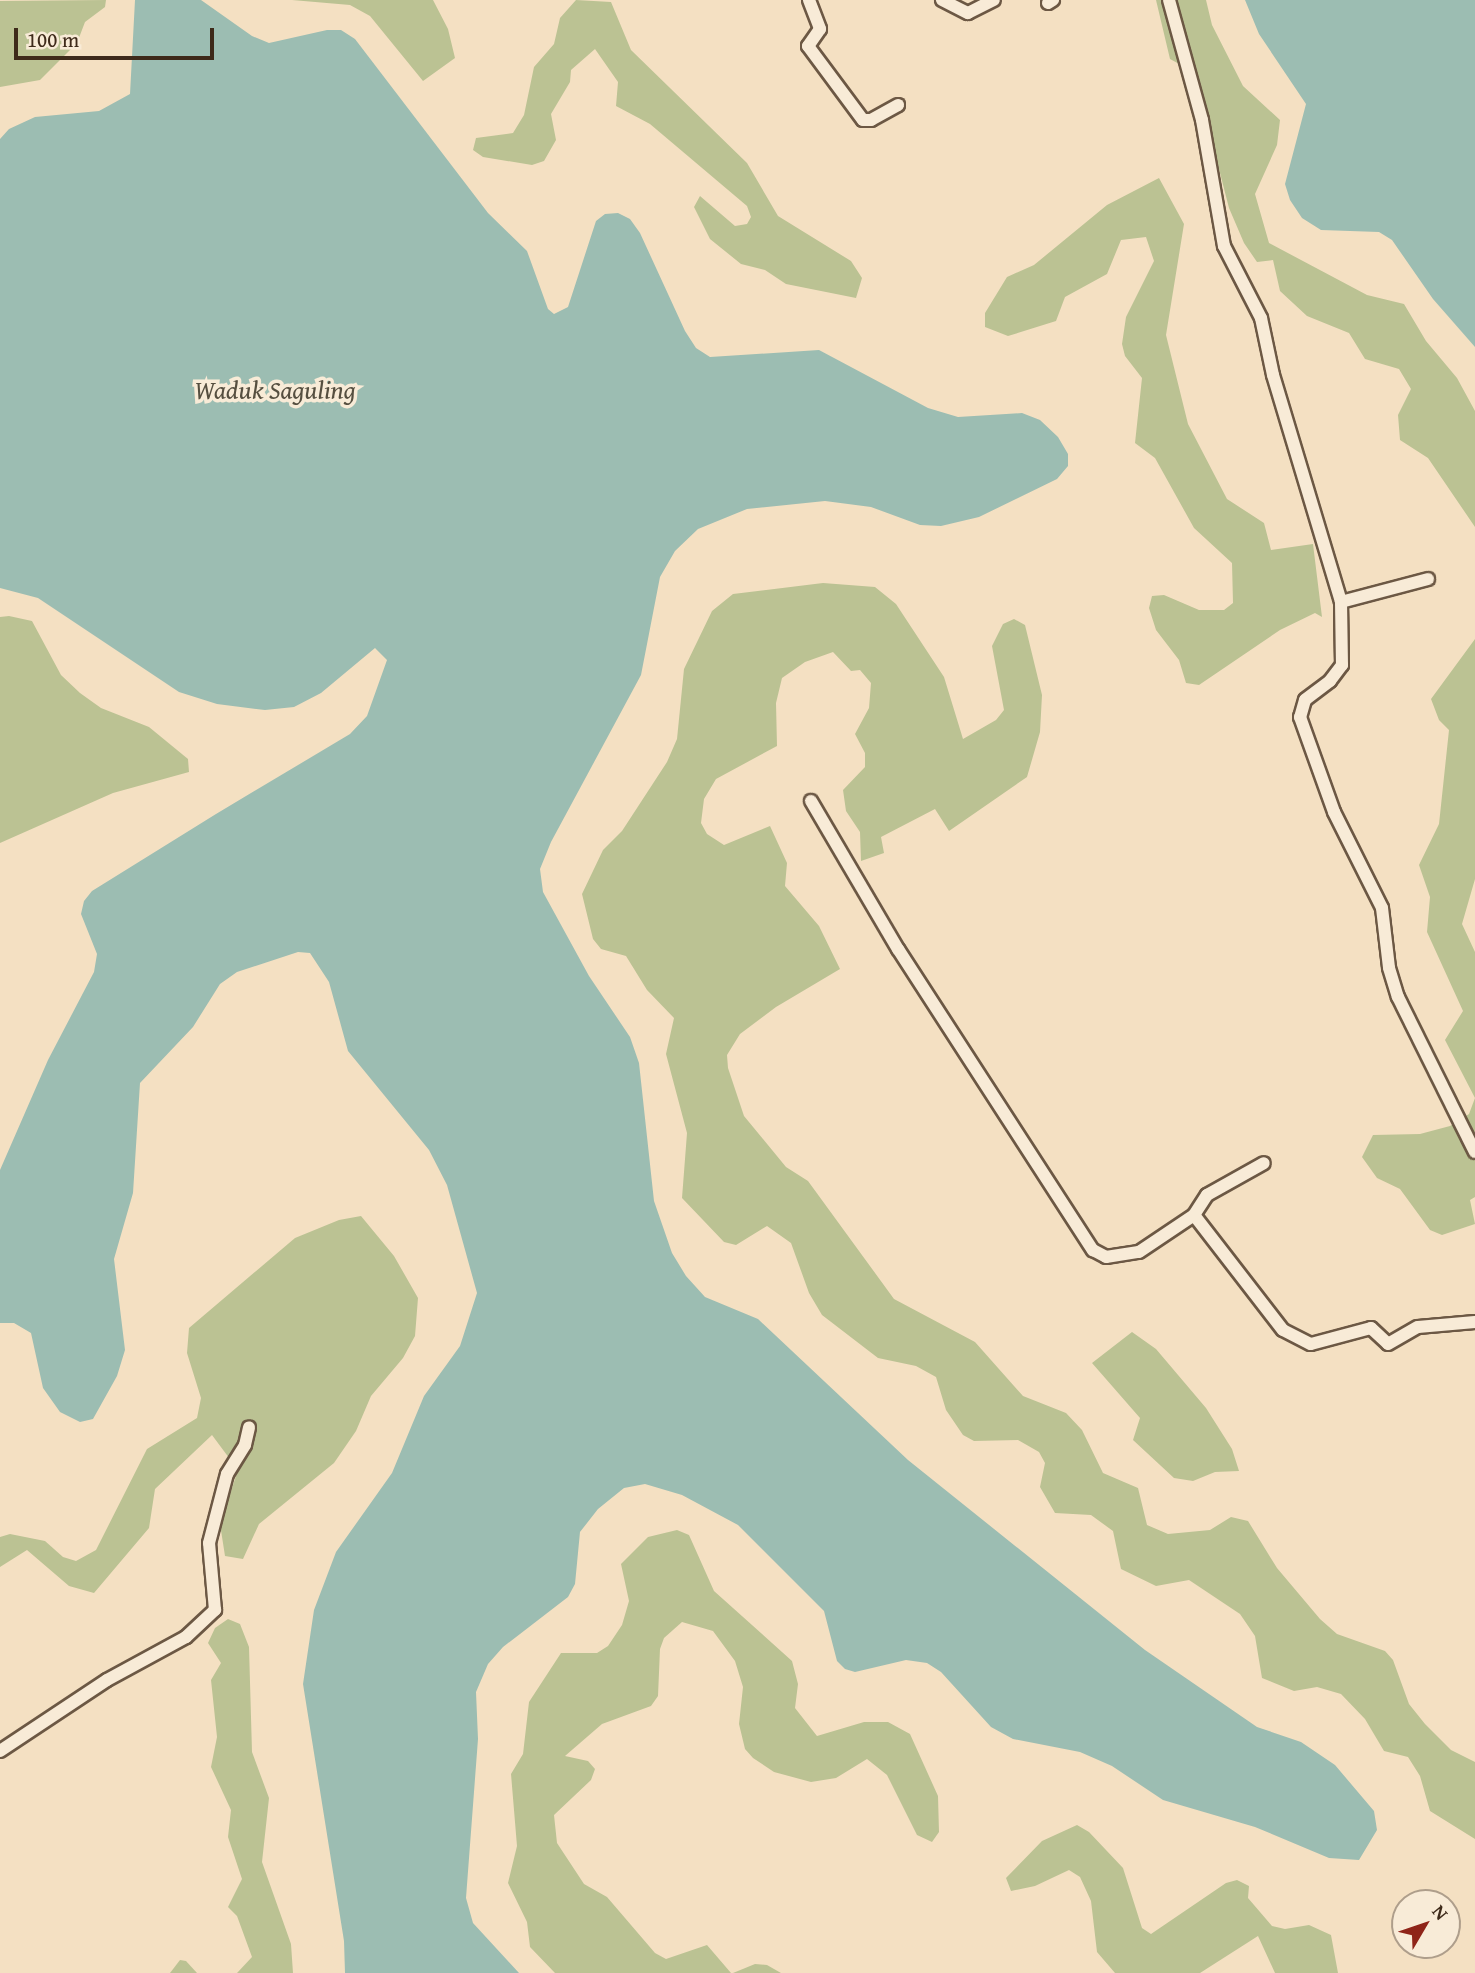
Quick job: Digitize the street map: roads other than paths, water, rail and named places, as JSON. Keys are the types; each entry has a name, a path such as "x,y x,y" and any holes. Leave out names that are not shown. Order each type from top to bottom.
{"street":[{"path":"809,0 820,29 808,46 863,120 871,120 898,105"},
{"path":"942,0 968,13 994,0"},
{"path":"1169,0 1202,120 1224,246 1261,318 1273,375 1341,602 1342,665 1331,681 1305,700 1300,717 1334,812 1382,908 1389,968 1398,998 1475,1152"},
{"path":"1341,602 1428,579"},
{"path":"811,801 898,949 1093,1250 1106,1257 1139,1252 1194,1215 1207,1195 1264,1163"},
{"path":"1194,1215 1283,1330 1311,1344 1371,1328 1388,1344 1418,1327 1475,1322"},
{"path":"0,1751 107,1680 186,1637 215,1610 209,1543 227,1474 245,1445 248,1427"}],"water":[{"name":"Waduk Saguling","path":"135,0 201,0 252,36 269,43 327,30 341,30 355,39 488,213 527,251 548,309 554,314 568,307 596,221 605,214 618,213 630,219 640,233 685,331 696,348 710,357 819,350 928,408 958,417 1022,413 1040,420 1058,437 1068,454 1068,466 1057,479 979,517 941,526 920,525 871,507 825,501 747,509 698,529 675,551 660,577 641,675 551,842 540,869 543,892 589,976 630,1037 639,1063 654,1201 672,1253 686,1276 705,1297 758,1319 908,1460 1145,1650 1257,1727 1301,1742 1335,1765 1374,1811 1377,1830 1359,1860 1329,1858 1255,1827 1163,1800 1112,1766 1080,1752 1013,1739 991,1727 941,1672 927,1663 906,1660 855,1672 845,1669 837,1661 824,1611 738,1525 682,1495 645,1484 624,1488 598,1509 580,1532 575,1584 568,1597 503,1647 488,1664 476,1692 478,1739 466,1898 473,1923 519,1973 345,1973 344,1941 303,1684 314,1610 336,1552 392,1473 424,1396 460,1346 477,1293 447,1185 429,1150 348,1051 329,982 310,953 298,952 237,972 220,984 193,1027 140,1083 133,1193 114,1259 125,1350 117,1376 93,1419 80,1422 60,1412 43,1388 31,1333 14,1323 0,1323 0,1170 48,1060 94,972 97,954 81,914 84,901 92,891 350,734 367,716 387,660 375,648 321,693 294,707 265,710 217,704 179,692 38,598 0,588 0,139 9,129 35,117 99,111 130,94"},
{"path":"1245,0 1475,0 1475,347 1433,299 1392,240 1379,232 1321,230 1302,218 1290,200 1285,184 1306,104 1259,34"}]}
